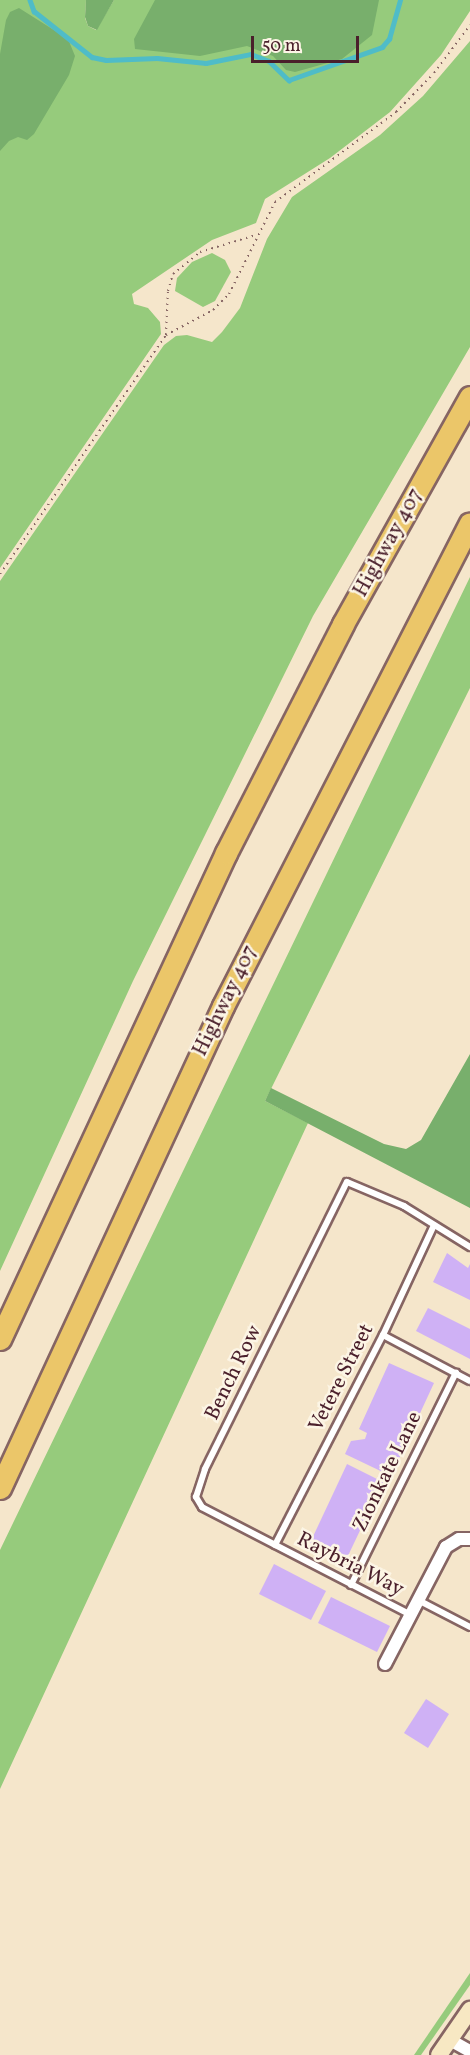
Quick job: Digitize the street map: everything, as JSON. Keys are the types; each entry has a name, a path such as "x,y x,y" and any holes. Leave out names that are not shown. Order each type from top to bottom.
{"highway":[{"name":"Highway 407","path":"0,1339 226,853 343,624 470,397"},
{"name":"Highway 407","path":"0,1488 223,1006 470,523"}],"main road":[{"path":"439,2055 470,2010"}],"street":[{"path":"385,1664 446,1547 459,1539 470,1539"},
{"path":"450,2040 470,2051"}],"lane":[{"name":"Bench Row","path":"275,1545 202,1507 196,1497 205,1469 347,1182 404,1206 434,1225"},
{"path":"434,1225 470,1247"},
{"name":"Vetere Street","path":"275,1545 383,1335 434,1225"},
{"path":"383,1335 470,1381"},
{"name":"Zionkate Lane","path":"351,1585 456,1373"},
{"name":"Raybria Way","path":"275,1545 411,1615"},
{"path":"418,1600 470,1627"}],"path":[{"path":"0,574 166,335 213,309 229,294 244,271 256,235 275,202 396,112 434,73 470,25"},
{"path":"166,335 168,291 173,274 200,252 256,235"}],"green space":[{"path":"0,0 86,0 85,18 88,26 96,30 114,0 470,0 470,11 441,55 390,112 330,158 265,199 256,223 212,240 132,294 134,304 148,308 160,322 161,334 0,568"},
{"path":"86,0 114,0 97,30 88,26 85,17"},
{"path":"155,0 379,0 372,35 342,59 295,72 286,70 273,56 247,46 200,56 135,49 134,39"},
{"path":"19,8 68,39 75,56 69,75 34,134 27,140 18,137 9,141 0,151 0,54 6,20 10,12"},
{"path":"470,41 470,347 313,616 133,981 0,1271 0,581 164,345 176,336 187,335 212,342 222,332 240,308 267,239 292,197 380,135 423,96"},
{"path":"212,253 225,260 231,272 215,301 203,307 175,291 177,278 192,262"},
{"path":"470,577 470,688 265,1101 308,1123 0,1789 0,1550"},
{"path":"470,1054 470,1208 265,1101 271,1088 384,1144 406,1149 421,1140"},
{"path":"470,1973 470,1985 421,2055 414,2055"}],"building":[{"path":"447,1253 468,1268 470,1264 470,1300 433,1282"},
{"path":"428,1308 470,1329 470,1359 416,1331"},
{"path":"389,1363 434,1383 391,1476 345,1454 351,1441 365,1439 367,1433 359,1429"},
{"path":"347,1464 383,1482 346,1560 310,1543"},
{"path":"274,1564 326,1591 311,1620 259,1594"},
{"path":"331,1597 390,1626 377,1652 318,1623"},
{"path":"426,1699 449,1714 428,1748 404,1733"}],"waterway":[{"path":"30,0 34,11 92,57 106,60 157,58 206,63 251,54 269,61 289,80 382,47 389,39 400,0"}]}
